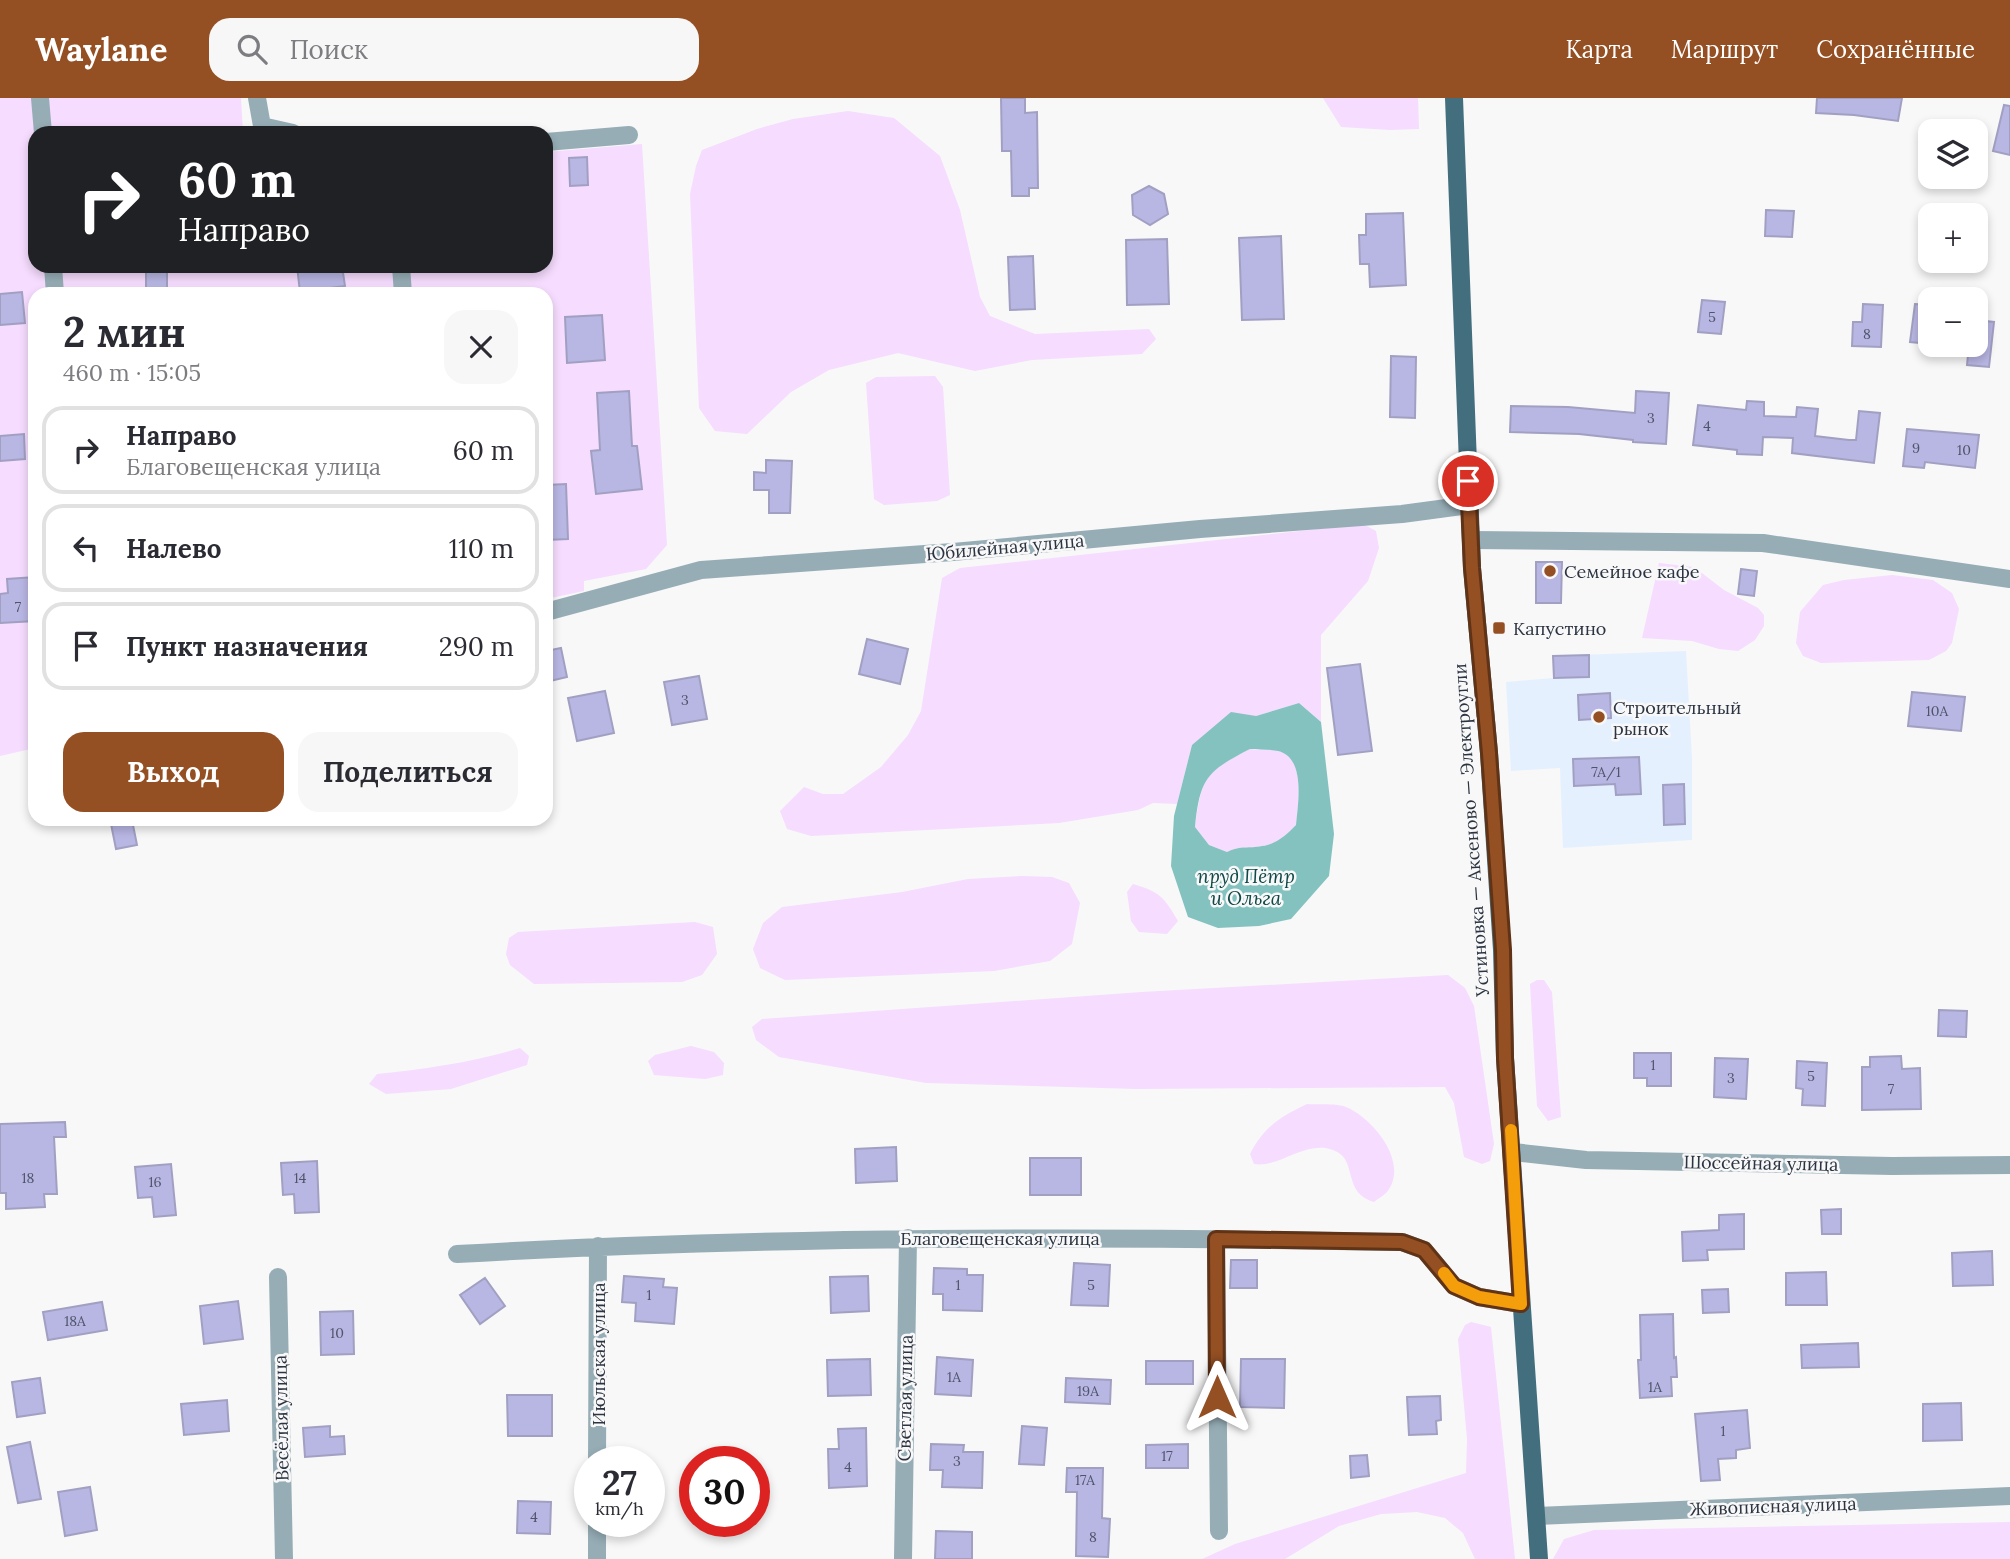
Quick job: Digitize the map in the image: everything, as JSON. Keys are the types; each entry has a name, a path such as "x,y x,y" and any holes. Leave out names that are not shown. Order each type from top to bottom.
{"main road":[{"name":"Устиновка — Аксеново — Электроугли","path":"1454,98 1472,568 1503,950 1505,1058 1539,1559"}],"street":[{"path":"40,98 42,126"},
{"path":"257,98 262,126"},
{"path":"553,141 629,135"},
{"name":"Юбилейная улица","path":"553,610 701,569 953,552 1402,514 1469,505"},
{"path":"1472,540 1763,543 2010,579"},
{"name":"Шоссейная улица","path":"1513,1152 1586,1160 1892,1166 2010,1165"},
{"name":"Благовещенская улица","path":"457,1254 598,1246 908,1238 1402,1242 1424,1250 1454,1286 1479,1297 1521,1304"},
{"name":"Светлая улица","path":"903,1559 908,1238"},
{"path":"1216,1239 1219,1531"},
{"name":"Июльская улица","path":"597,1446 598,1246"},
{"name":"Весёлая улица","path":"278,1277 284,1559"},
{"name":"Живописная улица","path":"1537,1516 2010,1496"},
{"path":"597,1537 597,1559"}],"shaded area":[{"path":"0,98 241,98 243,126 28,126 28,273 553,273 553,151 642,144 667,545 646,569 584,581 584,591 553,598 553,287 28,287 28,750 0,756"},
{"path":"1323,98 1418,98 1419,129 1341,127"},
{"path":"848,111 894,118 940,156 960,210 980,297 990,316 1035,334 1149,329 1156,339 1142,354 1032,360 975,371 898,353 829,370 791,392 747,434 715,431 699,408 690,194 702,150 757,129 793,119"},
{"path":"935,376 943,387 950,495 937,501 884,505 874,499 866,383 876,377"},
{"path":"1363,524 1376,531 1379,548 1368,581 1321,635 1321,722 1299,703 1256,716 1192,745 1177,804 1153,803 1138,810 1059,823 811,836 787,829 780,811 804,787 823,794 843,794 881,767 908,735 921,711 942,578 960,568"},
{"path":"1659,563 1694,567 1724,590 1758,608 1764,615 1764,626 1755,640 1738,651 1692,641 1642,638"},
{"path":"1892,575 1933,580 1952,593 1959,609 1952,643 1946,651 1929,660 1821,663 1803,656 1796,643 1800,612 1823,585"},
{"name":"Строительный рынок","path":"1686,651 1692,758 1692,840 1563,848 1560,768 1511,771 1506,682 1553,678 1553,656"},
{"path":"1250,749 1278,751 1293,762 1298,782 1296,825 1285,836 1272,843 1227,852 1209,845 1195,827 1200,797 1208,778 1215,770"},
{"path":"1052,877 1069,883 1080,903 1072,944 1050,961 994,971 785,980 760,968 753,949 763,923 782,907 902,892 968,879"},
{"path":"1133,884 1160,896 1169,906 1178,921 1167,934 1139,932 1131,921 1127,892"},
{"path":"695,922 713,927 717,954 702,975 682,982 534,984 510,965 506,954 509,938 518,932"},
{"path":"1448,975 1465,988 1474,1006 1494,1144 1490,1161 1482,1164 1464,1157 1454,1103 1445,1087 1137,1089 926,1083 779,1057 756,1040 752,1027 762,1019 1142,992"},
{"path":"1544,980 1552,992 1561,1117 1548,1121 1537,1106 1530,984"},
{"path":"691,1046 714,1052 724,1063 723,1075 705,1079 654,1075 648,1061 655,1055"},
{"path":"520,1048 529,1056 527,1065 451,1089 386,1094 369,1084 377,1074 449,1064"},
{"path":"1307,1104 1346,1107 1377,1131 1391,1155 1394,1168 1393,1180 1386,1193 1374,1202 1364,1197 1353,1184 1346,1161 1341,1154 1333,1150 1312,1149 1273,1162 1254,1164 1250,1154 1267,1130 1281,1118"},
{"path":"1471,1322 1491,1327 1515,1559 1475,1559 1463,1533 1445,1518 1417,1512 1381,1514 1339,1526 1285,1559 1202,1559 1235,1544 1466,1473 1467,1439 1458,1339 1465,1325"},
{"path":"2010,1522 2010,1559 1553,1559 1564,1539 1594,1530"}],"water":[{"name":"пруд Пётр и Ольга","path":"1299,703 1321,722 1334,834 1329,876 1291,919 1259,926 1218,928 1188,917 1171,866 1174,816 1192,745 1231,712 1256,716","holes":["1250,749 1278,751 1293,762 1298,782 1296,825 1285,836 1272,843 1227,852 1209,845 1195,827 1197,810 1208,778 1215,770"]}],"building":[{"path":"1001,98 1025,98 1025,113 1037,112 1038,188 1029,188 1029,196 1012,196 1011,151 1002,151"},
{"path":"1817,98 1902,98 1898,121 1816,113"},
{"path":"2004,105 2010,106 2010,155 1993,151"},
{"path":"587,157 588,185 570,186 569,158"},
{"path":"1149,186 1164,194 1168,214 1150,225 1133,215 1132,195"},
{"path":"1766,210 1794,211 1792,237 1765,236"},
{"path":"1403,213 1406,285 1370,287 1369,264 1360,264 1359,235 1366,235 1366,214"},
{"path":"1281,236 1284,319 1242,320 1239,238"},
{"path":"1167,239 1169,304 1127,305 1126,240"},
{"path":"1033,256 1035,309 1010,310 1008,257"},
{"path":"146,273 167,273 167,287 146,287"},
{"path":"298,273 343,273 345,286 299,287"},
{"path":"22,292 25,323 0,325 0,294"},
{"path":"1702,300 1725,302 1721,334 1698,332"},
{"path":"1863,304 1883,305 1881,347 1852,346 1853,322 1862,322"},
{"path":"1915,304 1918,304 1918,343 1910,342"},
{"path":"602,315 605,360 567,363 565,317"},
{"path":"1988,321 1994,322 1989,367 1967,365 1968,357 1988,357"},
{"path":"1391,356 1416,357 1415,418 1390,417"},
{"path":"629,391 632,446 637,446 642,489 596,494 591,451 600,450 597,393"},
{"path":"1636,391 1669,393 1666,444 1579,434 1510,432 1511,406 1568,407 1635,413"},
{"path":"1747,401 1764,402 1764,416 1796,417 1797,407 1818,409 1815,436 1849,440 1856,440 1859,411 1880,413 1874,463 1792,453 1793,438 1763,437 1762,455 1737,454 1737,450 1693,445 1698,405 1746,410"},
{"path":"1907,429 1979,435 1975,468 1925,462 1924,468 1903,466"},
{"path":"24,434 25,459 0,461 0,436"},
{"path":"766,460 792,461 790,513 769,513 769,490 754,490 754,472 766,473"},
{"path":"566,484 568,539 553,540 553,485"},
{"path":"1536,562 1562,562 1561,603 1536,603"},
{"path":"1741,569 1757,571 1754,596 1738,594"},
{"path":"28,578 28,621 0,623 0,594 8,593 7,579"},
{"path":"867,639 908,649 900,684 859,674"},
{"path":"561,648 567,677 553,680 553,650"},
{"path":"1589,655 1589,677 1554,678 1553,656"},
{"path":"1360,664 1372,751 1338,755 1327,668"},
{"path":"699,676 707,719 672,725 664,682"},
{"path":"605,691 614,733 577,741 568,698"},
{"path":"1912,692 1965,697 1961,731 1908,726"},
{"path":"1610,693 1611,718 1579,720 1578,695"},
{"path":"1639,757 1641,794 1616,795 1615,784 1574,786 1573,759"},
{"path":"1684,784 1685,824 1664,825 1663,785"},
{"path":"111,826 133,826 137,845 116,849"},
{"path":"1939,1010 1967,1011 1966,1037 1938,1036"},
{"path":"1634,1053 1671,1053 1671,1086 1647,1086 1647,1078 1634,1078"},
{"path":"1901,1056 1902,1069 1920,1068 1921,1109 1862,1110 1862,1067 1870,1067 1870,1057"},
{"path":"1715,1058 1748,1059 1746,1099 1714,1097"},
{"path":"1797,1061 1827,1063 1825,1106 1802,1105 1803,1089 1796,1088"},
{"path":"65,1122 66,1137 54,1137 57,1194 44,1194 45,1207 6,1209 6,1193 0,1193 0,1124"},
{"path":"896,1147 897,1181 856,1183 855,1149"},
{"path":"1030,1158 1081,1158 1081,1195 1030,1195"},
{"path":"317,1161 319,1212 295,1213 294,1194 283,1195 281,1163"},
{"path":"171,1164 176,1215 154,1217 152,1197 138,1198 135,1167"},
{"path":"1841,1209 1841,1234 1822,1234 1821,1210"},
{"path":"1744,1214 1744,1249 1707,1250 1708,1260 1683,1261 1682,1232 1719,1230 1719,1215"},
{"path":"1992,1251 1993,1285 1953,1286 1952,1253"},
{"path":"1231,1260 1257,1260 1257,1288 1230,1288"},
{"path":"1074,1263 1110,1265 1108,1306 1071,1305"},
{"path":"934,1268 967,1269 967,1275 983,1275 982,1311 943,1310 943,1294 933,1294"},
{"path":"1826,1272 1827,1305 1786,1305 1786,1273"},
{"path":"624,1276 664,1279 663,1287 677,1288 674,1324 635,1321 636,1303 622,1302"},
{"path":"868,1276 869,1311 831,1313 830,1277"},
{"path":"485,1278 505,1306 480,1324 460,1295"},
{"path":"1728,1289 1729,1312 1703,1313 1702,1290"},
{"path":"238,1301 243,1339 204,1344 200,1306"},
{"path":"102,1302 107,1330 48,1340 43,1312"},
{"path":"353,1311 354,1354 321,1355 320,1312"},
{"path":"1673,1314 1677,1377 1671,1377 1672,1396 1640,1398 1640,1315"},
{"path":"1858,1343 1859,1367 1802,1368 1801,1345"},
{"path":"937,1357 973,1360 971,1396 935,1394"},
{"path":"870,1359 871,1395 828,1396 827,1360"},
{"path":"1241,1359 1285,1359 1284,1408 1240,1407"},
{"path":"1146,1361 1193,1361 1193,1384 1146,1384"},
{"path":"40,1378 45,1413 17,1417 12,1382"},
{"path":"1066,1378 1111,1380 1110,1404 1065,1402"},
{"path":"507,1395 552,1395 552,1436 508,1436"},
{"path":"1440,1396 1441,1420 1436,1421 1437,1434 1409,1435 1407,1397"},
{"path":"227,1400 229,1431 184,1435 181,1404"},
{"path":"1961,1403 1962,1440 1923,1441 1923,1404"},
{"path":"1747,1410 1750,1448 1736,1450 1736,1458 1718,1459 1720,1480 1701,1481 1695,1414"},
{"path":"330,1426 330,1437 344,1436 345,1454 305,1457 303,1428"},
{"path":"1022,1426 1047,1428 1044,1465 1019,1464"},
{"path":"866,1428 867,1486 829,1488 828,1449 839,1449 838,1429"},
{"path":"30,1442 41,1499 18,1503 7,1447"},
{"path":"931,1444 964,1445 963,1452 983,1452 982,1488 942,1487 943,1470 930,1470"},
{"path":"1188,1444 1188,1468 1146,1468 1146,1445"},
{"path":"1367,1455 1369,1476 1351,1478 1350,1456"},
{"path":"1067,1468 1103,1468 1102,1518 1110,1519 1108,1557 1076,1556 1077,1492 1066,1492"},
{"path":"90,1487 97,1530 65,1536 58,1492"},
{"path":"518,1501 551,1502 550,1534 517,1533"},
{"path":"936,1531 972,1532 972,1559 935,1559"}],"slow traffic":[{"path":"1444,1273 1454,1286 1479,1297 1521,1304 1511,1130"}],"place":[{"name":"Семейное кафе","path":"1550,571"},
{"name":"Капустино","path":"1499,628"},
{"name":"Строительный рынок","path":"1599,717"}],"route":[{"path":"1217,1397 1216,1239 1402,1242 1424,1250 1454,1286 1479,1297 1521,1304 1505,1058 1503,950 1472,568 1468,481"}]}
